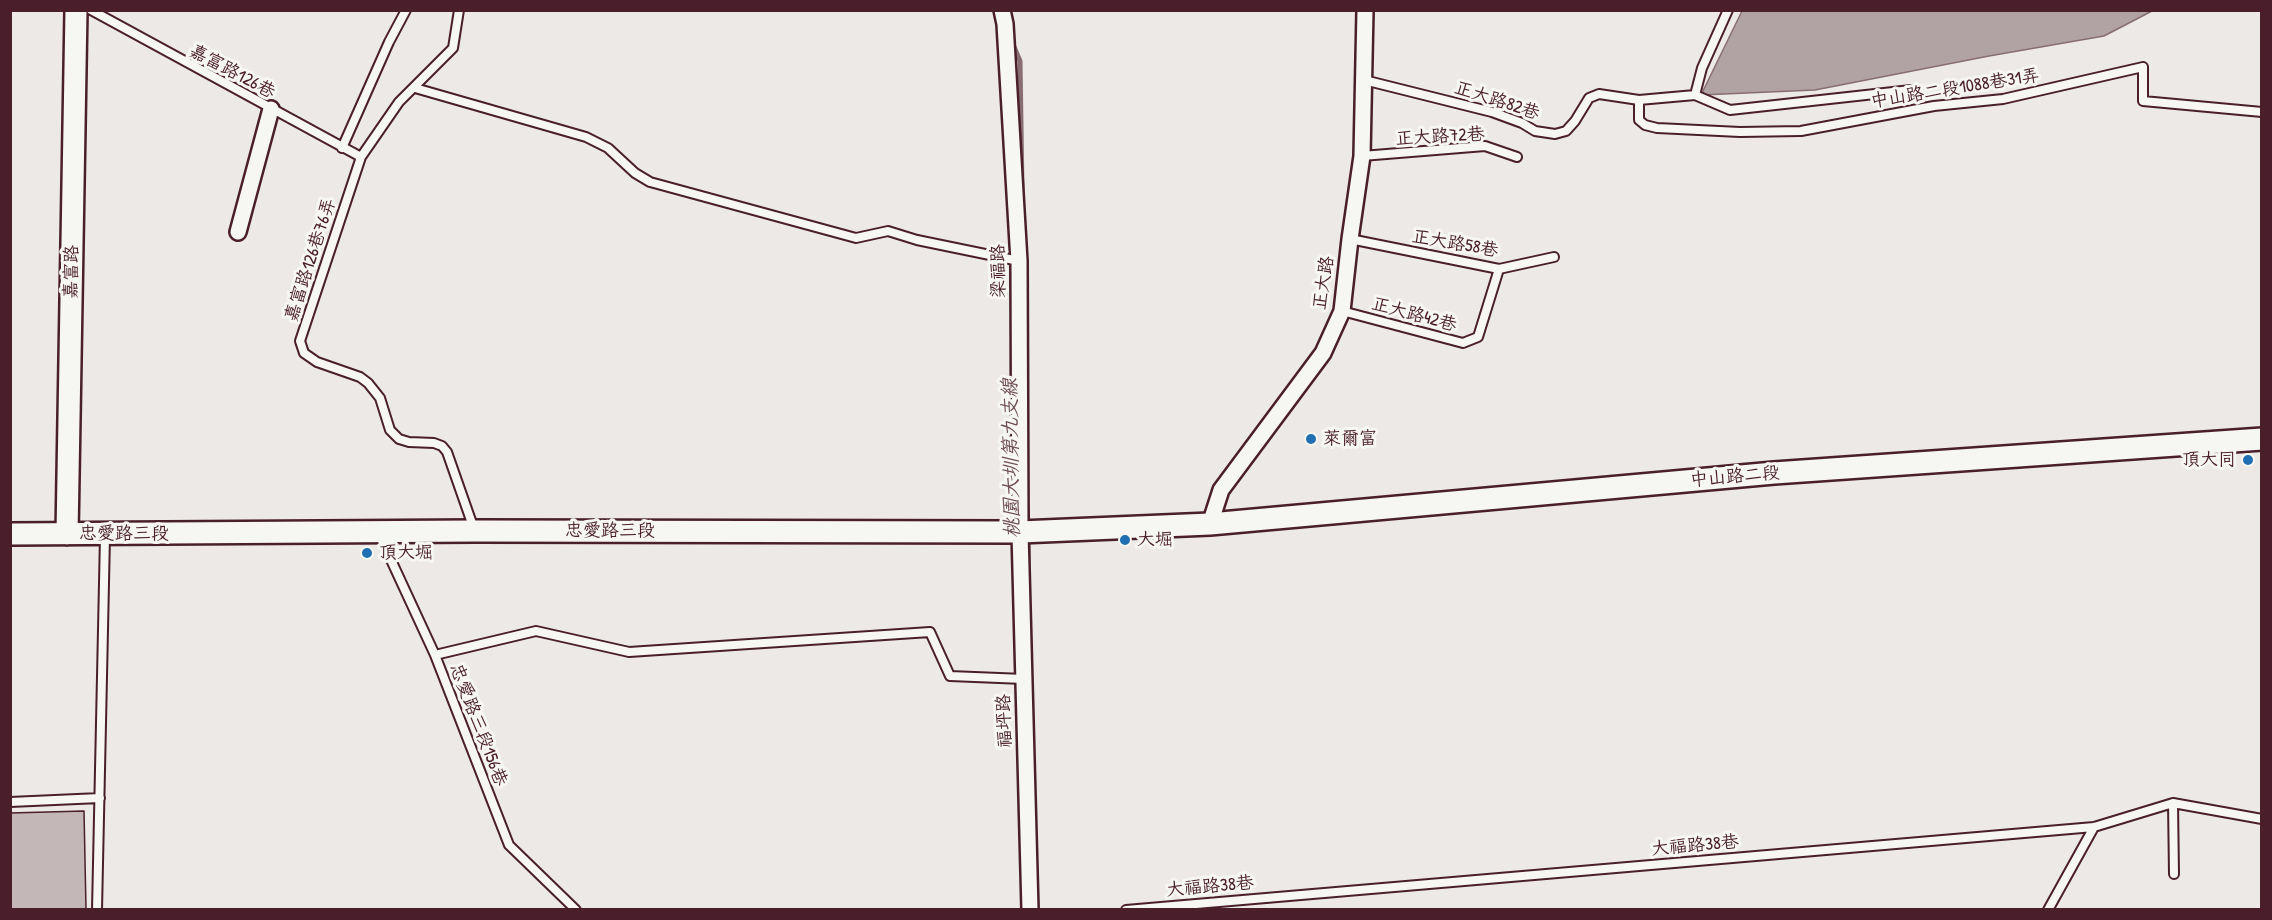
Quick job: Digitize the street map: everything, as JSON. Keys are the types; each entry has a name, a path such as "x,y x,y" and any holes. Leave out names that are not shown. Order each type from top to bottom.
{"main road":[{"name":"嘉富路","path":"68,534 76,10"},
{"name":"中山路二段","path":"1210,524 1774,473 2262,439"},
{"name":"忠愛路三段","path":"10,534 475,531 1025,532 1210,524"}],"street":[{"name":"梁福路","path":"1002,10 1005,24 1019,261 1025,532"},
{"name":"正大路","path":"1210,524 1221,490 1323,353 1342,311 1362,156 1365,10"},
{"path":"238,232 271,110"},
{"name":"福坪路","path":"1025,532 1024,679 1030,909"}],"lane":[{"name":"嘉富路126巷","path":"91,10 361,158"},
{"path":"342,148 389,42 406,10"},
{"path":"361,158 399,102 453,48 459,10"},
{"path":"1695,95 1702,68 1728,10"},
{"name":"中山路二段1088巷31弄","path":"1639,100 1639,120 1645,125 1657,128 1740,132 1801,131 1934,106 2003,99 2143,67 2143,101 2262,112"},
{"name":"正大路82巷","path":"1364,80 1492,112 1522,123 1535,131 1555,134 1566,131 1589,98 1599,94 1639,100"},
{"path":"415,88 586,137 608,148 635,173 650,182 856,238 888,231 917,240 1019,261"},
{"path":"1639,100 1695,95 1730,110 1911,90"},
{"name":"正大路72巷","path":"1362,156 1485,146 1517,157"},
{"name":"嘉富路126巷76弄","path":"361,158 300,341 304,353 317,362 360,377 368,383 380,398 390,430 399,439 442,446 447,452 475,531"},
{"name":"正大路58巷","path":"1350,239 1499,269 1554,257"},
{"name":"正大路42巷","path":"1342,311 1463,343 1478,337 1499,269"},
{"name":"忠愛路三段156巷","path":"378,532 435,655 509,845 576,909"},
{"path":"98,909 105,534"},
{"path":"435,655 536,631 629,652 930,632 950,676 1024,679"},
{"path":"10,802 100,798"},
{"path":"2173,803 2174,874"},
{"name":"大福路38巷","path":"1126,909 2094,827 2173,803 2262,819"},
{"path":"2048,909 2094,827"}],"shaded area":[{"path":"1742,11 2152,11 2104,36 1815,90 1701,95"}],"building":[{"path":"84,811 86,909 10,909 10,813"}],"waterway":[{"name":"桃園大圳第九支線","path":"1011,40 1020,61 1022,191"},
{"name":"桃園大圳第九支線","path":"1027,506 1028,527"},
{"name":"桃園大圳第九支線","path":"1028,536 1028,563"}],"place":[{"name":"萊爾富","path":"1311,439"},
{"name":"頂大同","path":"2248,460"},
{"name":"大堀","path":"1125,540"},
{"name":"頂大堀","path":"367,553"}]}
